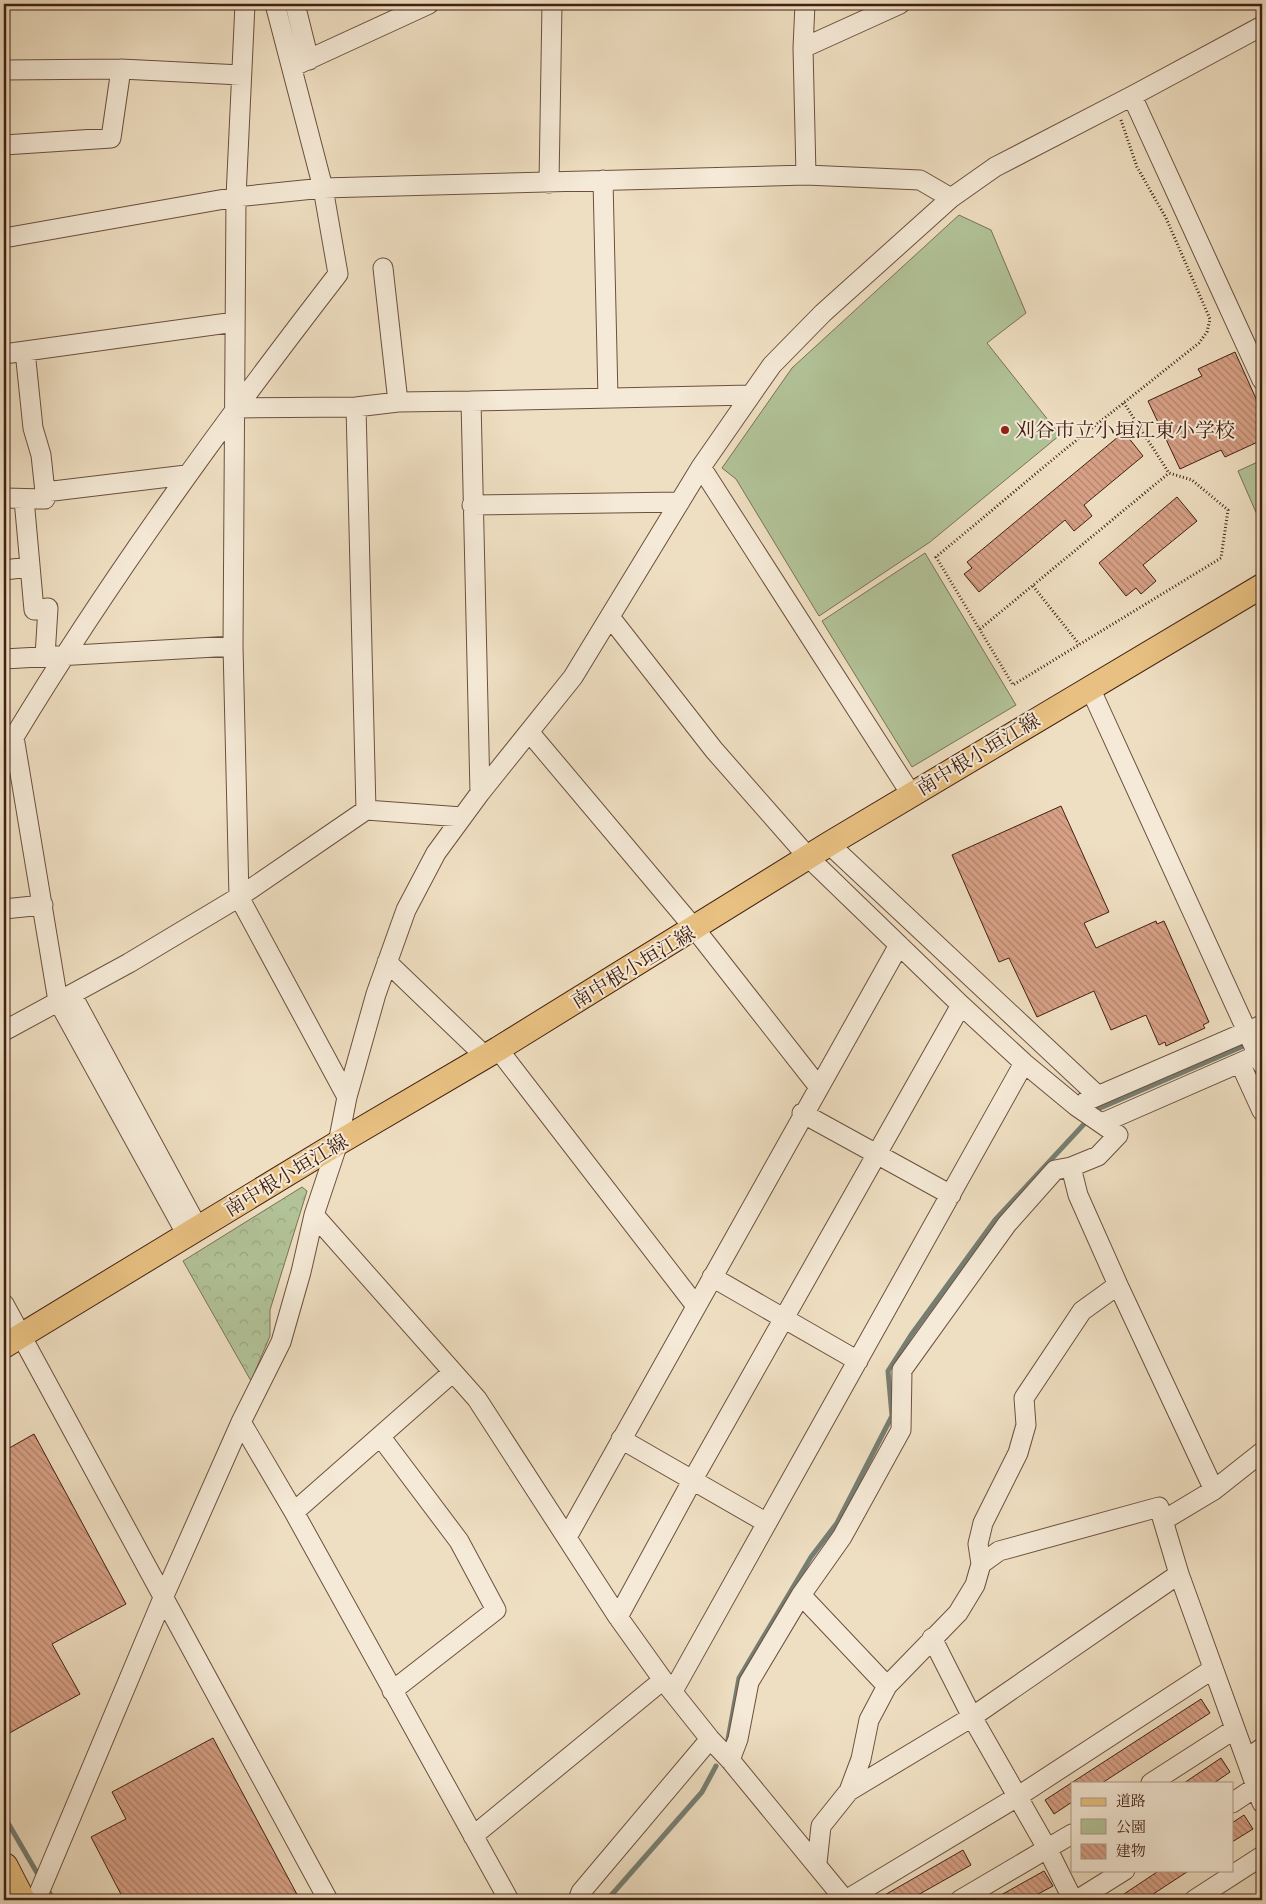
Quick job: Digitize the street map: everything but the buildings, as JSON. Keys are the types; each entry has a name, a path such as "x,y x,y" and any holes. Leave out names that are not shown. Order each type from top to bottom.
{"highway":[{"path":"4,1867 21,1900"}],"main road":[{"name":"南中根小垣江線","path":"12,1341 338,1142 492,1053 911,794 1262,586"}],"street":[{"path":"245,4 236,197 235,322 233,646 238,897 347,1097"},
{"path":"275,4 301,64"},
{"path":"192,1231 65,998 43,905 14,737 54,656 235,408 338,274 301,64 296,4"},
{"path":"301,64 429,4"},
{"path":"549,183 552,4"},
{"path":"805,4 803,48 806,175"},
{"path":"803,48 900,4"},
{"path":"36,1900 163,1598 241,1422 281,1342 302,1272 314,1215 338,1142 347,1097 387,962 406,910 436,853 480,793 573,677 701,467 772,365 822,313 951,198 995,167 1124,101 1262,26"},
{"path":"4,70 122,70 241,75"},
{"path":"4,145 112,138 122,70"},
{"path":"1124,101 1262,380"},
{"path":"4,238 236,197 323,188 806,175 920,180 951,198"},
{"path":"604,180 608,398"},
{"path":"384,268 398,402"},
{"path":"4,354 235,322"},
{"path":"4,498 45,499 41,455 33,428 25,351"},
{"path":"235,408 356,407 398,402 751,395"},
{"path":"471,401 480,793"},
{"path":"356,407 366,810"},
{"path":"701,467 911,794"},
{"path":"45,492 186,475"},
{"path":"24,499 34,610 48,608 54,656"},
{"path":"472,505 680,502"},
{"path":"4,570 30,567"},
{"path":"610,618 714,750 808,857 961,1005 1024,1063 1079,1108 1118,1135 1098,1156 1071,1167 1055,1170 1007,1224 902,1370 901,1430 842,1537 801,1595 750,1682 738,1739 730,1760"},
{"path":"4,659 233,646"},
{"path":"1090,688 1252,1030 1260,1056 1101,1123"},
{"path":"530,732 696,928 818,1086"},
{"path":"4,1032 238,897 366,810 462,817"},
{"path":"829,844 1098,1095"},
{"path":"4,909 43,905"},
{"path":"567,1537 802,1113 899,945"},
{"path":"387,962 492,1053 696,1306"},
{"path":"618,1617 692,1481 961,1005"},
{"path":"1079,1108 1098,1095 1252,1030"},
{"path":"473,1836 668,1685 767,1523 1024,1063"},
{"path":"1240,1063 1262,1111"},
{"path":"802,1113 951,1195"},
{"path":"1071,1167 1078,1194 1118,1285 1214,1490"},
{"path":"314,1215 478,1399 618,1617 710,1739 730,1760 846,1900 1017,1797 1213,1669"},
{"path":"712,1277 858,1360"},
{"path":"817,1863 821,1826 849,1791 860,1759 869,1720 887,1686 958,1613 975,1585 982,1564 978,1544 983,1523 1018,1453 1026,1425 1024,1398 1082,1311 1118,1285"},
{"path":"4,1304 12,1341 163,1598 328,1900"},
{"path":"294,1512 453,1372"},
{"path":"241,1422 294,1512 509,1900"},
{"path":"380,1436 459,1541 496,1610 392,1691"},
{"path":"621,1439 767,1523"},
{"path":"1164,1520 1214,1490 1262,1452"},
{"path":"982,1564 1000,1551 1159,1506 1179,1574 1259,1795 1234,1801"},
{"path":"849,1791 972,1717 1179,1574"},
{"path":"801,1595 887,1686"},
{"path":"932,1638 972,1717 1048,1850 1072,1900"},
{"path":"1153,1782 1234,1729"},
{"path":"578,1900 581,1892 710,1739"},
{"path":"1246,1759 1262,1748"},
{"path":"960,1900 1048,1850 1071,1835"},
{"path":"1194,1900 1262,1856"},
{"path":"1077,1900 1122,1872"}],"path":[{"path":"1124,101 1137,167 1166,218 1210,319 1207,332 1199,343 1124,403 936,557 1013,685 1221,558 1228,510 1192,480 1169,473 1124,403"},
{"path":"980,629 1169,473"},
{"path":"1033,586 1079,644"}],"green space":[{"path":"959,215 991,230 1026,313 987,343 1060,435 930,542 819,616 736,479 722,468 792,368"},
{"path":"1262,460 1262,526 1238,471"},
{"path":"925,553 1016,705 912,767 822,621"},
{"path":"302,1187 307,1191 270,1310 270,1336 251,1381 183,1261"}],"waterway":[{"path":"727,1745 739,1678 811,1557 837,1523 892,1416 888,1371 911,1335 995,1220 1098,1109 1262,1038"},
{"path":"607,1900 702,1792 716,1766"},
{"path":"4,1816 40,1878"},
{"path":"46,1887 54,1900"}],"place":[{"name":"刈谷市立小垣江東小学校","path":"1005,430"}]}
